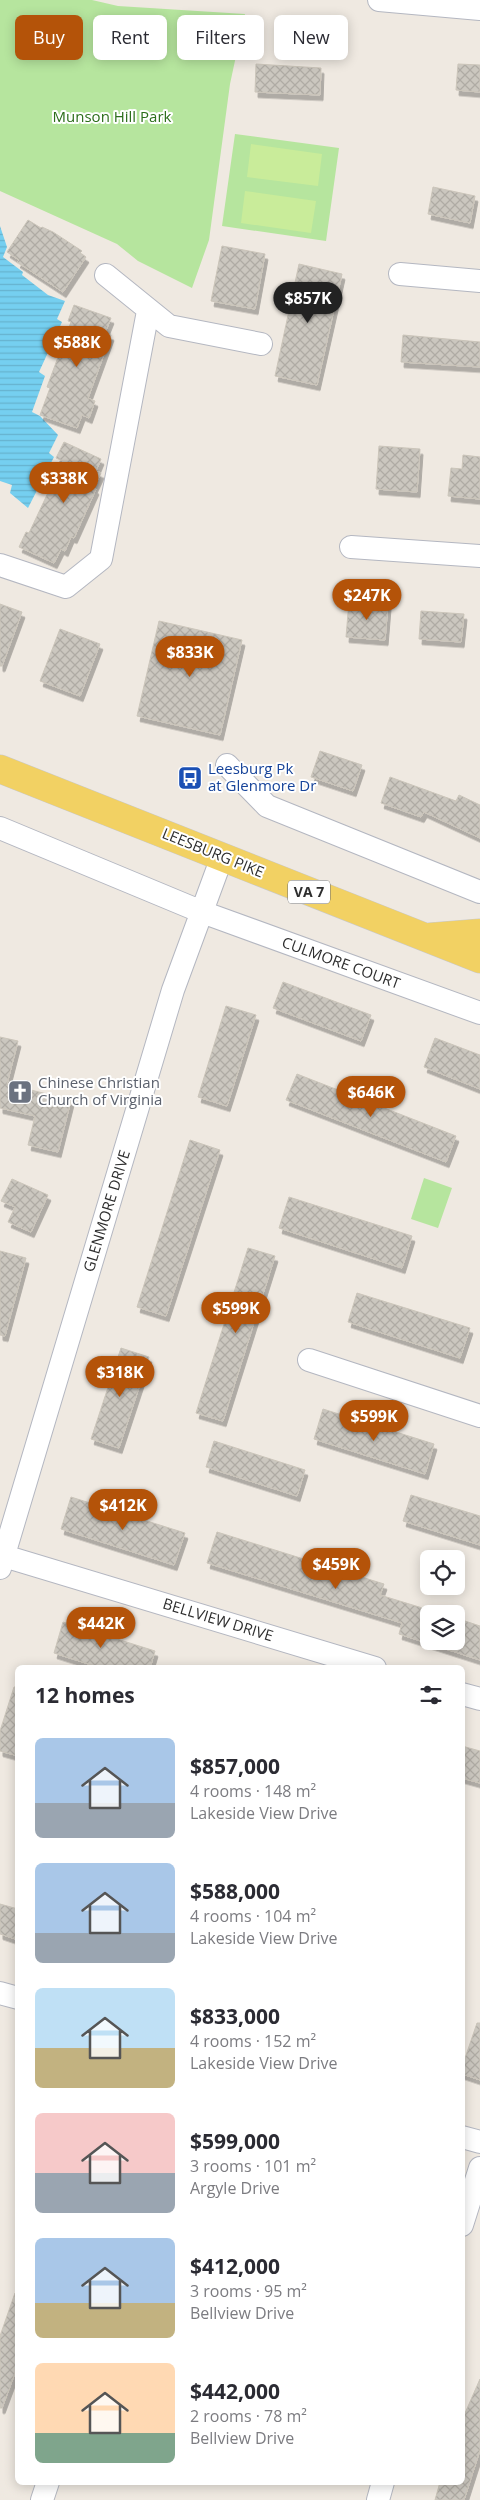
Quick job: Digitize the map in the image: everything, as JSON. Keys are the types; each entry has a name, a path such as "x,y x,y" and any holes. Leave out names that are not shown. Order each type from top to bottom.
{"main road":[{"name":"LEESBURG PIKE","path":"0,769 480,959"},
{"name":"LEESBURG PIKE","path":"426,937 480,933"}],"street":[{"path":"379,0 480,9"},
{"path":"400,274 480,281"},
{"path":"106,276 169,326 262,344"},
{"path":"0,565 66,587 101,559 148,311"},
{"path":"351,547 480,556"},
{"path":"227,765 267,806 480,892"},
{"name":"CULMORE COURT","path":"0,828 202,912 480,1013"},
{"name":"GLENMORE DRIVE","path":"2,1562 173,990 222,857"},
{"path":"309,1360 480,1416"},
{"name":"BELLVIEW DRIVE","path":"2,1562 363,1665"},
{"path":"465,1695 480,1699"},
{"path":"0,1993 15,1997"},
{"path":"465,2138 480,2142"},
{"path":"465,2216 480,2168"},
{"path":"42,2500 47,2485"},
{"path":"378,2500 382,2485"}],"green space":[{"name":"Munson Hill Park","path":"0,0 92,0 118,6 245,14 177,15 177,60 235,60 230,84 209,240 192,288 138,261 117,244 0,191"},
{"path":"235,134 339,148 326,241 222,226"},
{"path":"251,144 322,154 318,186 247,177"},
{"path":"245,191 316,201 311,233 241,223"},
{"path":"424,1178 452,1188 438,1228 411,1219"}],"water":[{"path":"0,226 7,247 3,257 48,295 65,301 57,319 62,322 39,372 45,376 32,412 40,416 58,435 49,453 54,457 28,508 10,493 12,485 0,481"}],"building":[{"path":"256,64 321,68 320,95 255,92"},
{"path":"458,64 480,65 480,92 456,90"},
{"path":"433,187 475,196 470,223 428,214"},
{"path":"28,220 41,228 53,232 82,251 80,253 86,257 63,292 17,262 19,260 7,252"},
{"path":"222,246 265,254 255,309 211,301"},
{"path":"299,264 342,274 317,385 275,376"},
{"path":"74,305 111,318 105,333 111,335 88,398 95,401 89,418 82,415 77,428 40,415 50,388 47,387 71,322 68,321"},
{"path":"403,335 480,342 480,367 401,362"},
{"path":"64,442 101,459 96,471 101,473 94,488 96,489 74,538 71,537 65,551 61,549 54,563 19,547 26,532 29,533 63,461 56,458"},
{"path":"379,446 420,449 417,492 376,489"},
{"path":"463,455 480,457 480,499 448,496 451,468 462,469"},
{"path":"349,601 388,604 385,640 346,637"},
{"path":"0,604 22,612 2,666 0,666"},
{"path":"421,611 464,614 461,642 419,639"},
{"path":"159,621 242,640 220,735 137,716"},
{"path":"60,629 100,644 80,696 40,681"},
{"path":"320,751 362,765 353,791 311,777"},
{"path":"390,777 456,801 459,795 480,805 480,838 424,812 421,817 381,803"},
{"path":"283,982 371,1015 361,1041 273,1008"},
{"path":"226,1006 256,1015 227,1106 198,1097"},
{"name":"Chinese Christian Church of Virginia","path":"0,1037 18,1041 7,1084 71,1100 58,1152 28,1145 35,1116 0,1108"},
{"path":"435,1038 480,1055 480,1089 424,1067"},
{"path":"297,1074 456,1136 446,1162 286,1100"},
{"path":"190,1140 220,1150 166,1316 137,1307"},
{"path":"12,1179 48,1195 31,1232 8,1222 15,1207 1,1201"},
{"path":"289,1197 412,1236 402,1268 279,1228"},
{"path":"248,1248 275,1256 223,1421 196,1413"},
{"path":"0,1251 26,1258 5,1336 0,1335"},
{"path":"357,1293 470,1328 460,1358 348,1322"},
{"path":"121,1348 149,1357 119,1448 91,1439"},
{"path":"323,1409 434,1444 425,1474 314,1439"},
{"path":"214,1441 305,1470 297,1496 206,1467"},
{"path":"411,1495 480,1516 480,1545 403,1521"},
{"path":"71,1497 185,1533 174,1565 61,1529"},
{"path":"217,1532 384,1584 380,1595 420,1607 420,1641 399,1634 402,1623 207,1563"},
{"path":"465,1621 480,1626 480,1660 449,1650 465,1650"},
{"path":"63,1622 155,1651 151,1665 92,1665 54,1653"},
{"path":"15,1687 15,1755 0,1751 0,1731"},
{"path":"465,1747 480,1751 480,1783 465,1779"},
{"path":"0,1904 15,1908 15,1939 0,1934"},
{"path":"477,2023 480,2023 480,2080 465,2075 465,2058"},
{"path":"15,2293 15,2373 2,2408 0,2408 0,2336"},
{"path":"480,2379 480,2450 464,2500 435,2500 439,2485 465,2485 465,2413"}],"place":[{"name":"Leesburg Pk at Glenmore Dr","path":"190,778"},
{"name":"Chinese Christian Church of Virginia","path":"20,1092"}]}
